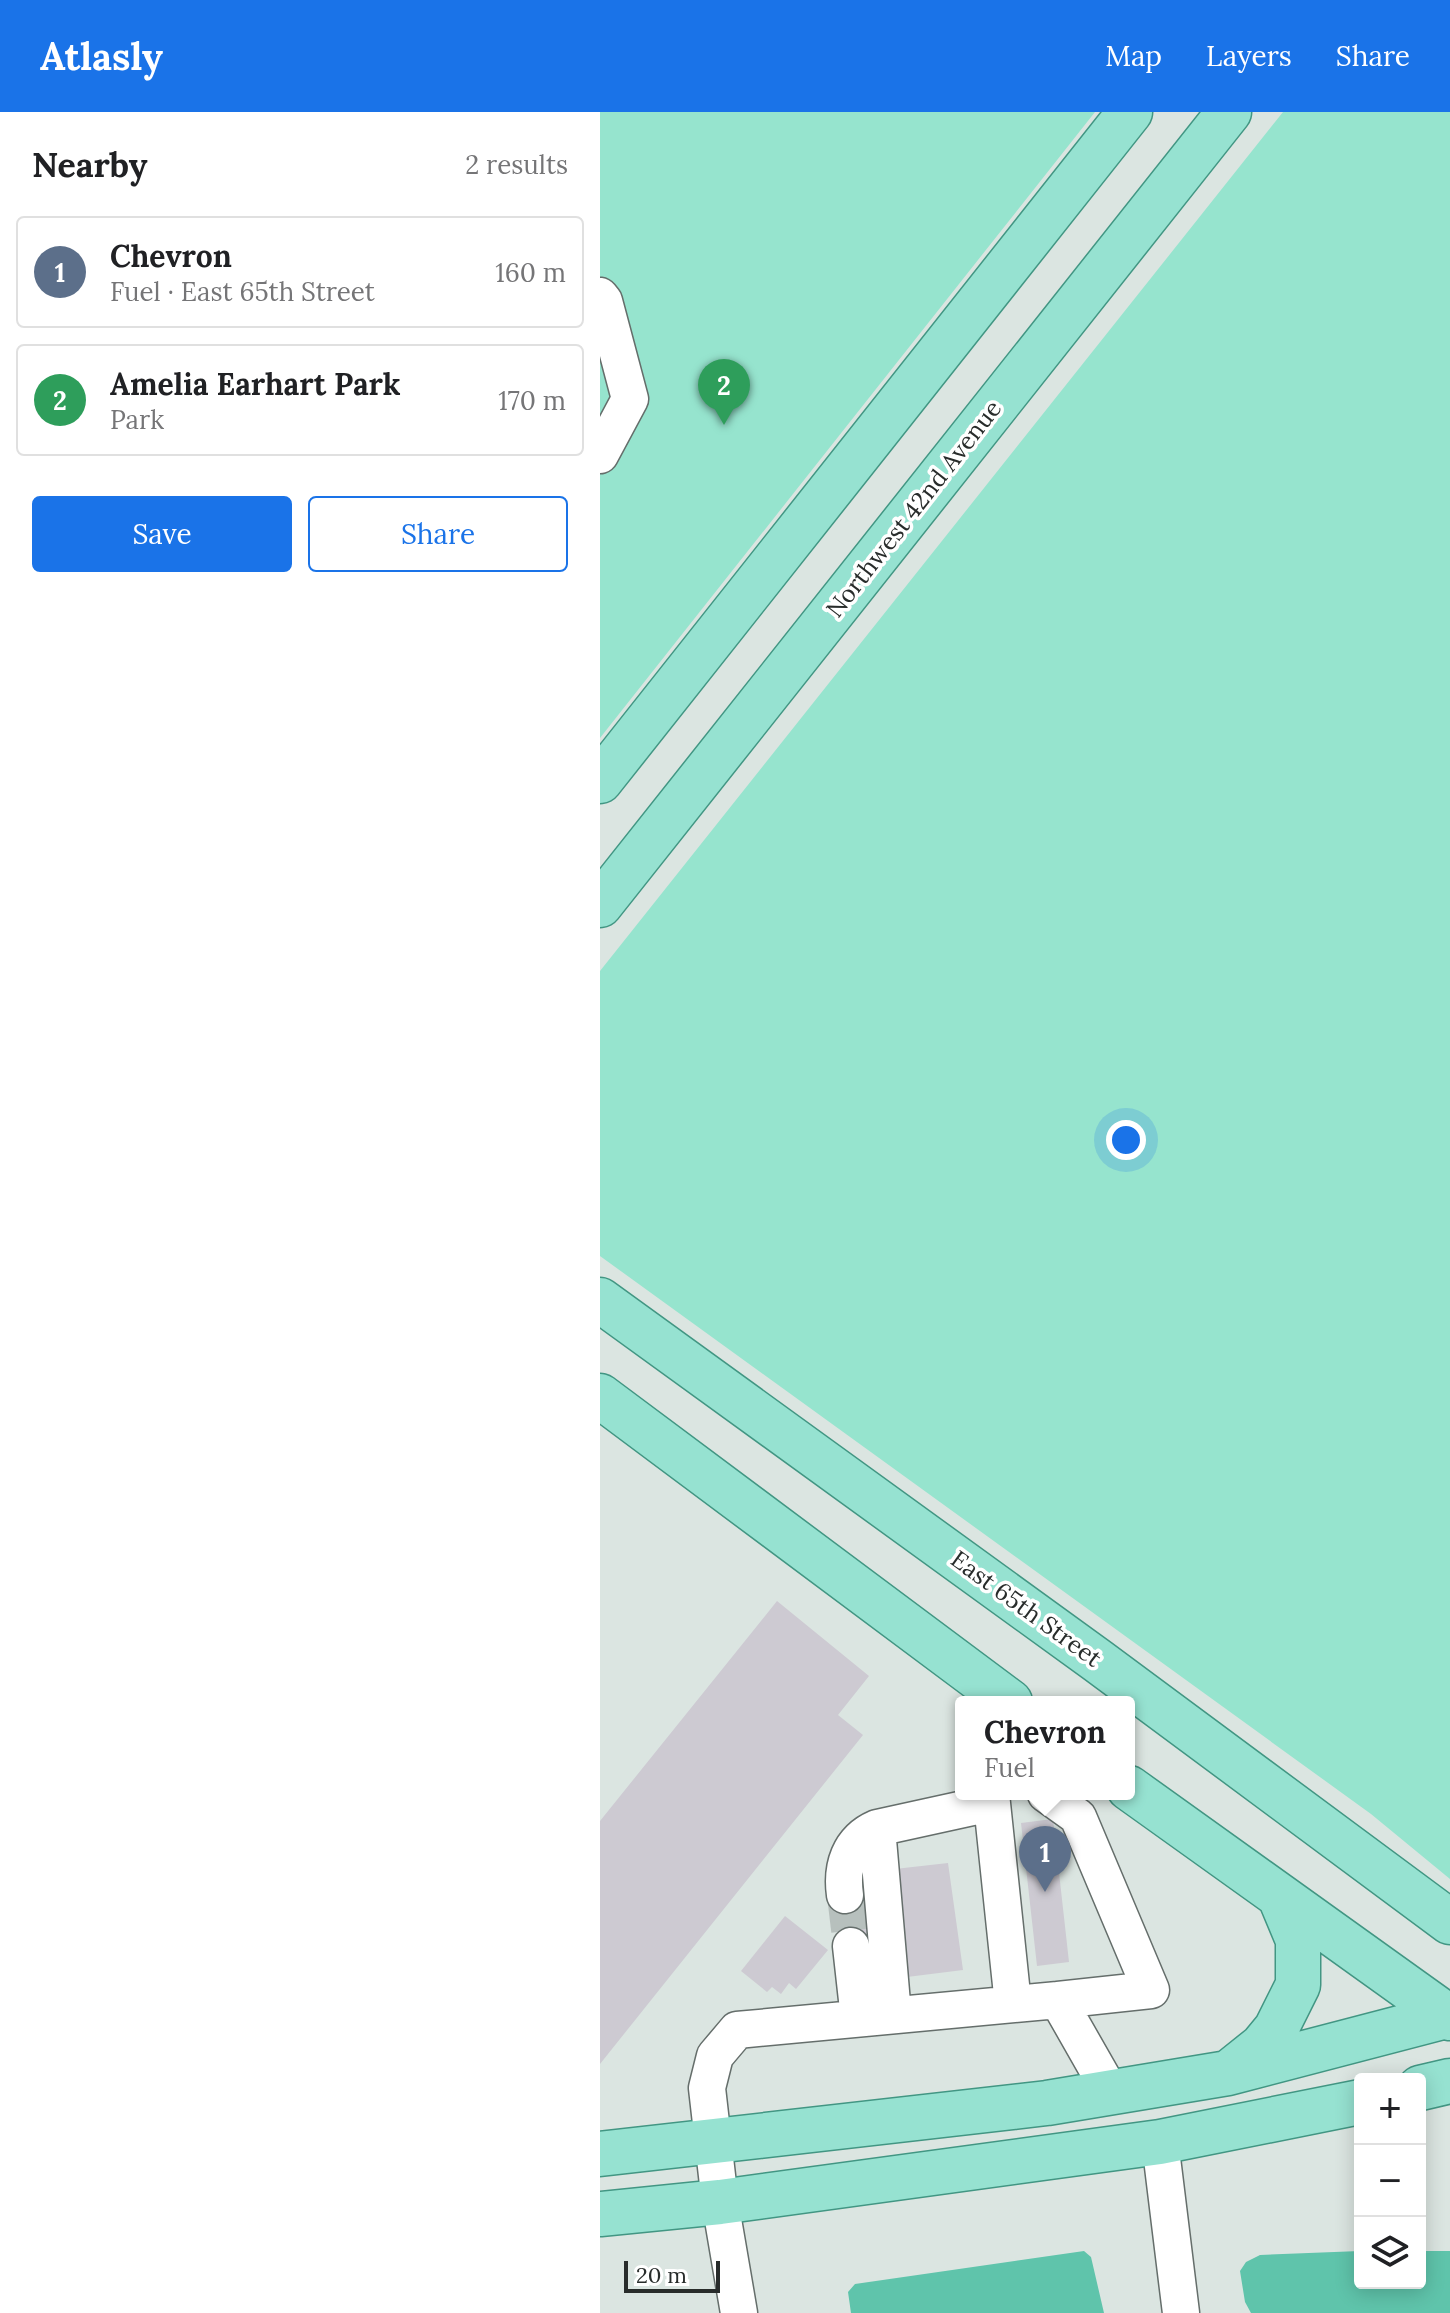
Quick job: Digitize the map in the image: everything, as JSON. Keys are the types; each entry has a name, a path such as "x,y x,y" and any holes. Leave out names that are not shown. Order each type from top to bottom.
{"main road":[{"path":"600,781 1130,112"},
{"name":"Northwest 42nd Avenue","path":"600,905 1229,112"},
{"name":"East 65th Street","path":"600,1300 1098,1661 1450,1922"},
{"path":"600,1396 1002,1696"},
{"path":"1135,1792 1449,2016"},
{"path":"1228,2073 1262,2046 1276,2029 1298,1985 1298,1940 1280,1897"},
{"path":"600,2154 1111,2093 1228,2073 1449,2016"},
{"path":"1426,2087 1450,2081"},
{"path":"600,2214 720,2202 1160,2142 1354,2103"}],"street":[{"path":"600,296 604,301 630,399 600,455"},
{"path":"845,1895 843,1878 848,1856 862,1835 877,1828 983,1800"},
{"path":"991,1800 1013,2004"},
{"path":"739,2313 720,2202 707,2088 715,2056 737,2030 1151,1990 1087,1806 1066,1800"},
{"path":"876,2017 877,1828"},
{"path":"851,1946 876,2017"},
{"path":"1058,2000 1111,2093"},
{"path":"1160,2142 1181,2313"}],"shaded area":[{"path":"600,112 1095,112 600,738"},
{"path":"1283,112 1450,112 1450,1879 1371,1814 600,1256 600,971"},
{"path":"1084,2251 1091,2257 1104,2313 851,2313 848,2292 855,2284"},
{"path":"1354,2251 1354,2289 1426,2289 1426,2251 1450,2251 1450,2313 1251,2313 1245,2302 1240,2271 1246,2262 1260,2255"}],"building":[{"path":"777,1601 869,1676 838,1715 863,1735 600,2064 600,1821"},
{"path":"1053,1819 1069,1962 1037,1966 1021,1823"},
{"path":"948,1863 963,1970 899,1978 886,1870"},
{"path":"864,1893 869,1944 841,1947 835,1897"},
{"path":"785,1916 828,1950 796,1989 789,1983 781,1994 772,1987 767,1992 741,1971"}],"tunnel":[{"path":"845,1895 851,1946"}],"place":[{"name":"Amelia Earhart Park","path":"724,425"},
{"name":"Chevron","path":"1045,1892"}]}
